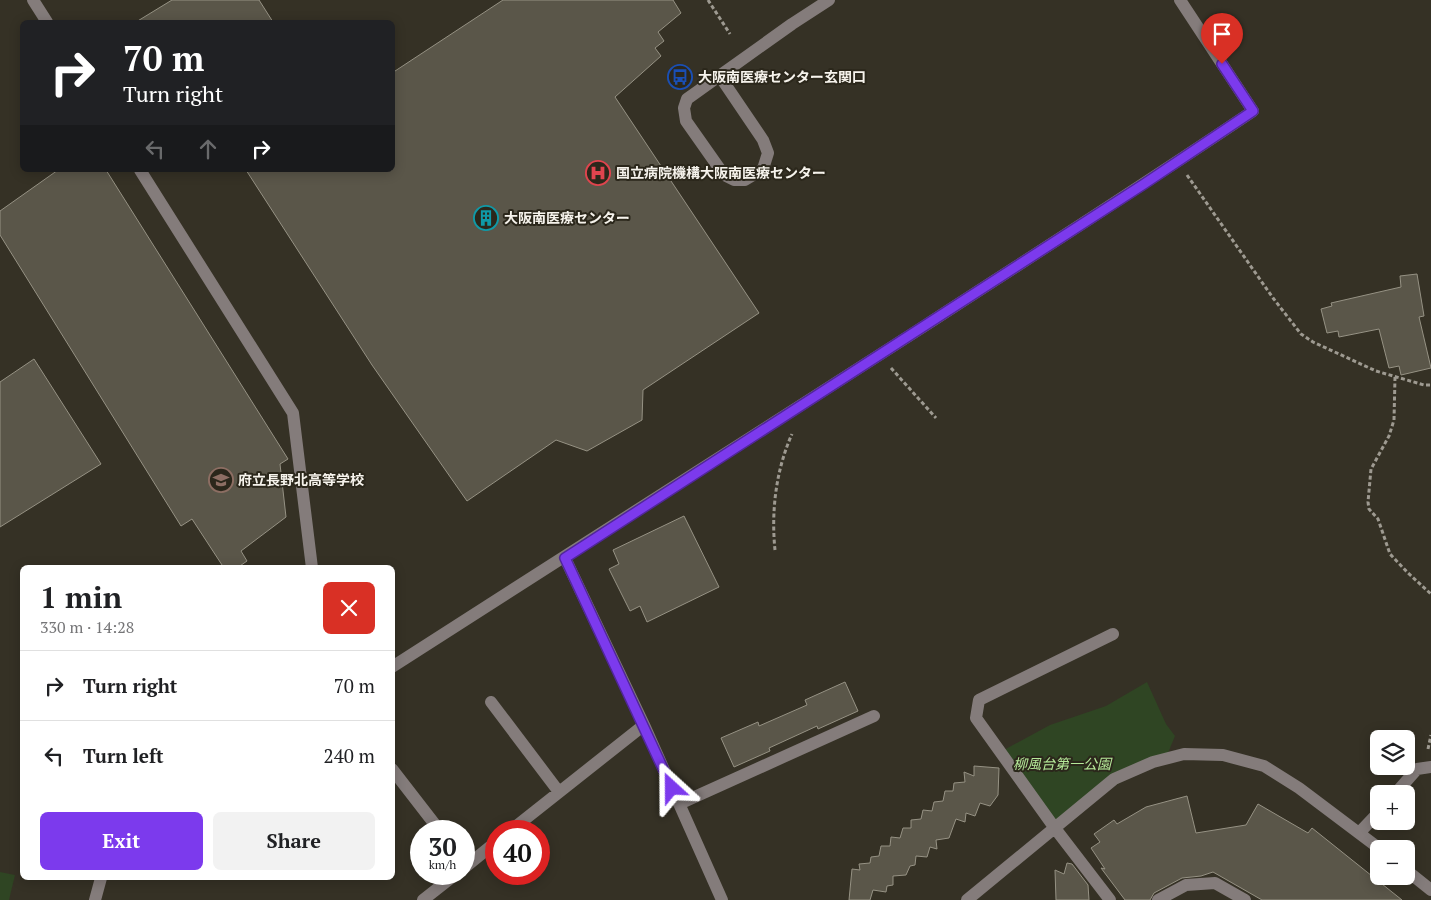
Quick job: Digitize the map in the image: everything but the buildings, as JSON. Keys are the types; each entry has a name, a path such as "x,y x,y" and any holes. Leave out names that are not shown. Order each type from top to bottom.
{"street":[{"path":"33,0 46,20"},
{"path":"719,75 763,140 768,153 763,169 745,180 734,180 724,175 686,121 684,108 687,99 719,75 829,0"},
{"path":"395,665 880,355 1253,111 1180,0"},
{"path":"141,172 293,413 312,565"},
{"path":"565,558 644,725 722,900"},
{"path":"1110,900 1054,827 976,718 979,700 1113,634"},
{"path":"491,702 559,792"},
{"path":"679,804 874,716"},
{"path":"524,820 644,725"},
{"path":"967,900 1114,779 1153,762 1184,754 1223,755 1264,766 1299,788 1370,840"},
{"path":"1403,785 1417,769 1431,767"},
{"path":"395,773 431,820"},
{"path":"1360,832 1370,821"},
{"path":"1415,877 1431,890"},
{"path":"95,900 101,880"},
{"path":"1158,900 1186,885 1214,884 1245,900"},
{"path":"423,900 441,885"}],"path":[{"path":"708,0 730,34"},
{"path":"1177,162 1300,334 1313,342 1376,371 1424,385 1431,385"},
{"path":"880,355 936,418"},
{"path":"1395,377 1394,420 1389,436 1371,469 1369,509 1378,519 1390,554 1408,574 1431,594"},
{"path":"775,550 773,529 778,478 785,450 798,421 802,405"}],"green space":[{"name":"柳風台第一公園","path":"1147,682 1166,724 1175,736 1168,753 1054,823 1002,751 1050,725 1106,706"},
{"path":"0,872 15,875 9,900 0,900"}],"place":[{"name":"大阪南医療センター玄関口","path":"680,77"},
{"name":"国立病院機構大阪南医療センター","path":"598,173"},
{"name":"大阪南医療センター","path":"486,218"},
{"name":"府立長野北高等学校","path":"221,480"}],"route":[{"path":"672,788 565,558 1144,184 1253,111 1222,64"}]}
